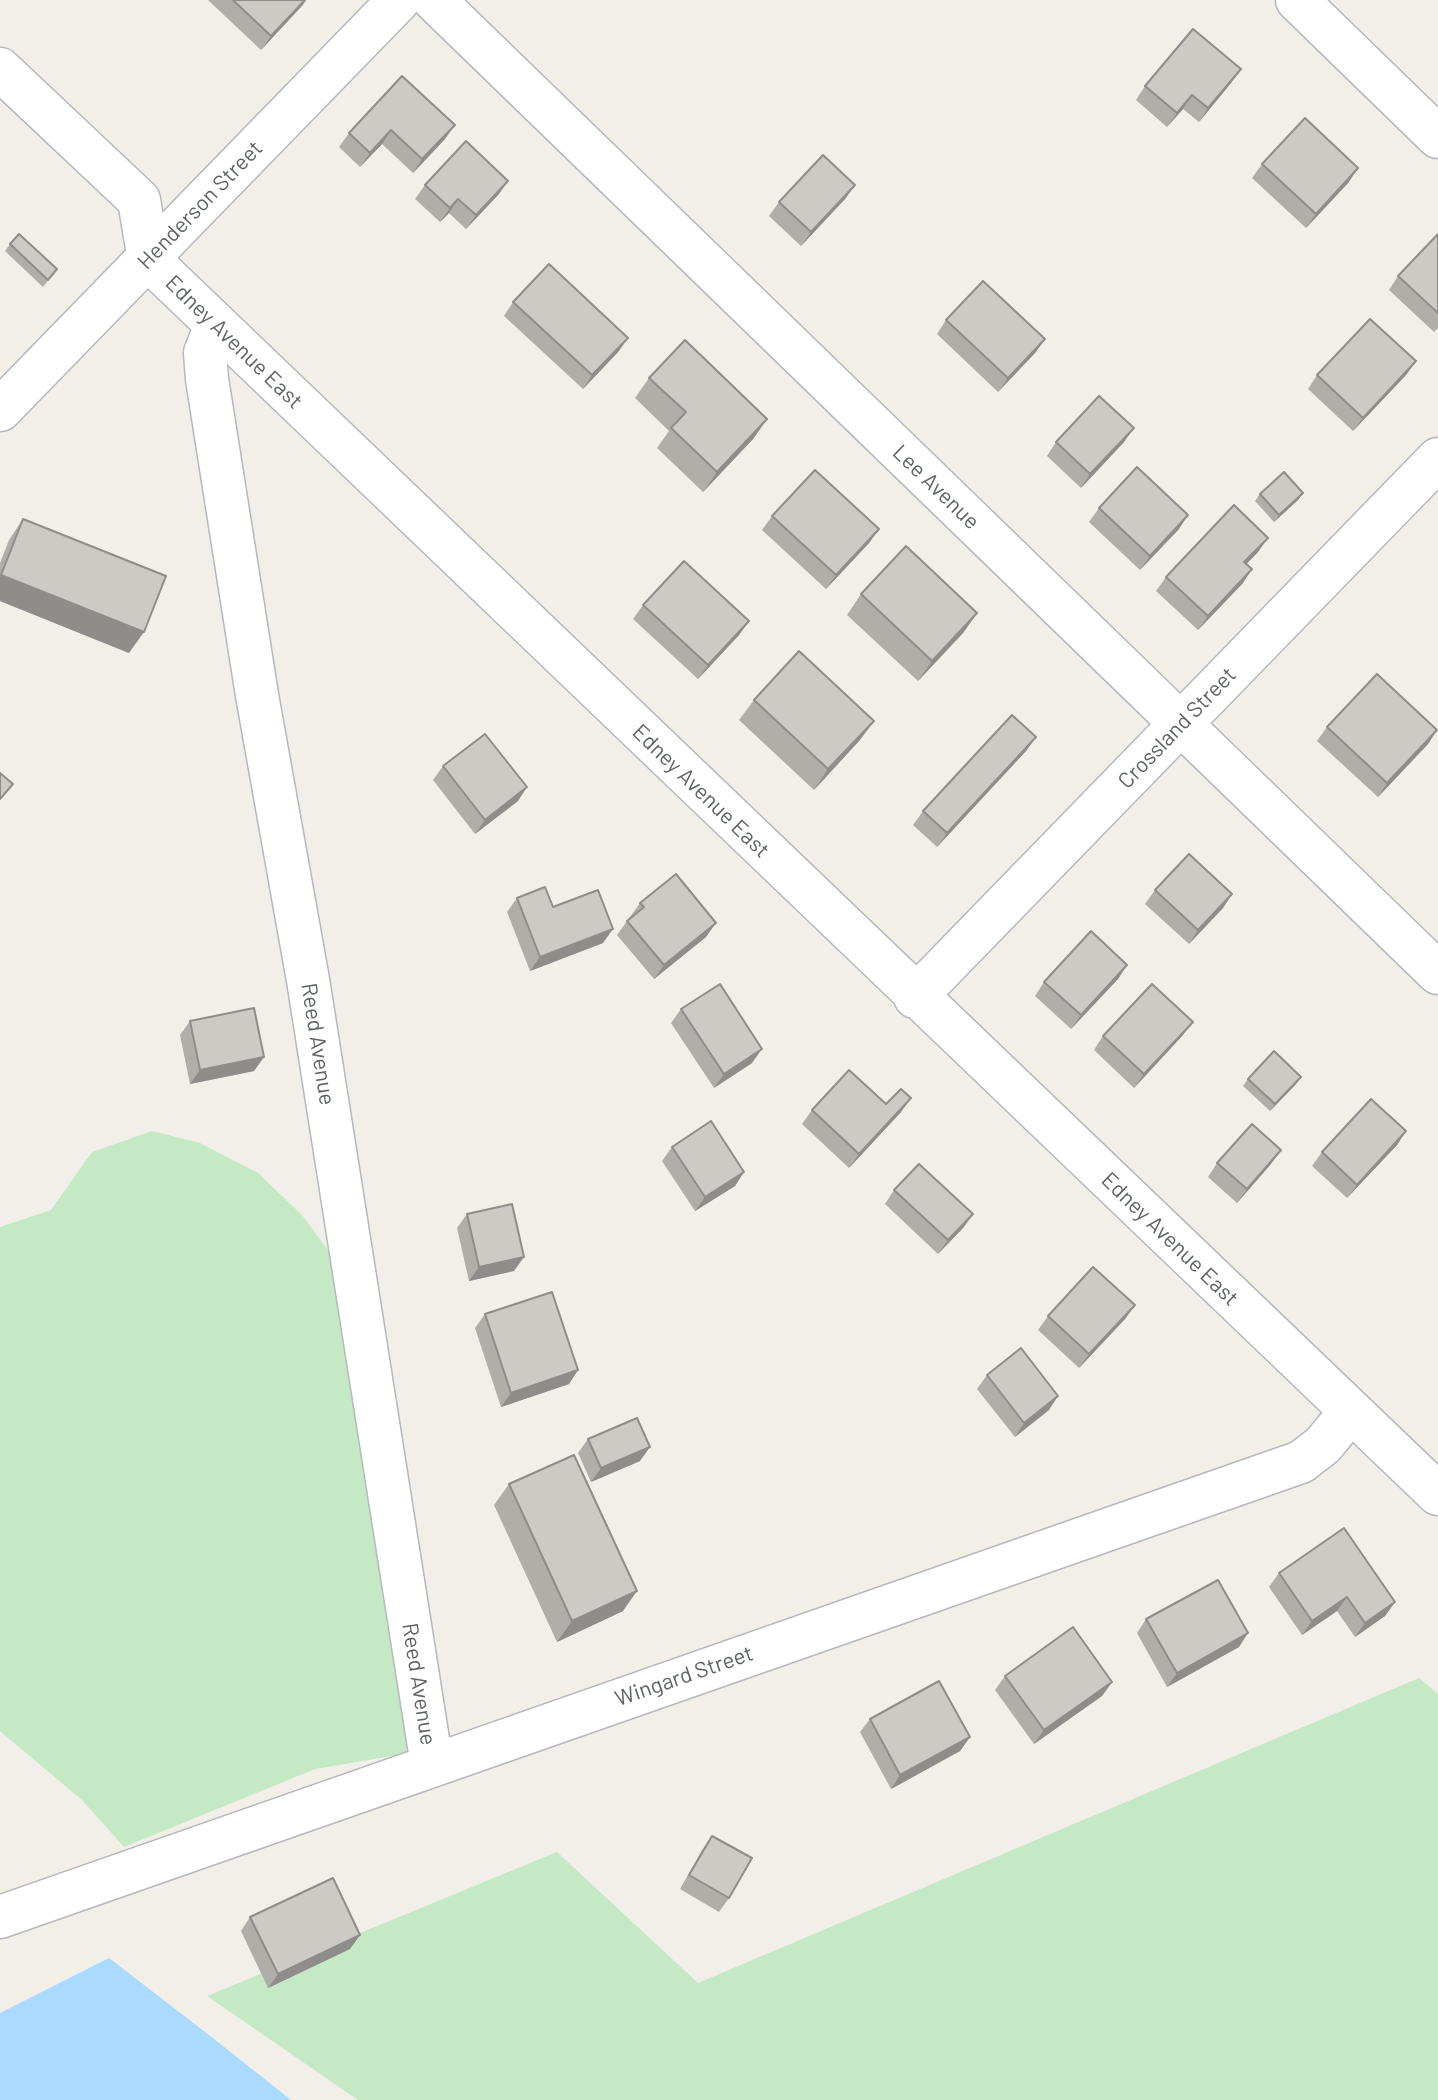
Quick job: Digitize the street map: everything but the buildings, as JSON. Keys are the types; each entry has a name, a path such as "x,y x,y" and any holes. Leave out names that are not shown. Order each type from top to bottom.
{"street":[{"name":"Henderson Street","path":"0,410 399,0"},
{"name":"Lee Avenue","path":"434,0 1438,973"},
{"path":"1297,0 1438,137"},
{"name":"Edney Avenue East","path":"0,69 139,200 149,260 915,997 1438,1494"},
{"name":"Reed Avenue","path":"216,325 205,353 207,379 257,695 310,996 432,1765"},
{"name":"Crossland Street","path":"915,997 1438,459"},
{"name":"Wingard Street","path":"0,1917 1301,1462 1323,1445 1351,1411"}],"green space":[{"path":"152,1131 200,1143 258,1173 302,1215 331,1254 410,1753 315,1769 124,1847 83,1801 0,1731 0,1227 51,1210 92,1152"},
{"path":"1419,1678 1438,1694 1438,2100 358,2100 207,1996 557,1852 698,1983"}],"water":[{"path":"109,1958 291,2100 0,2100 0,2013"}]}
